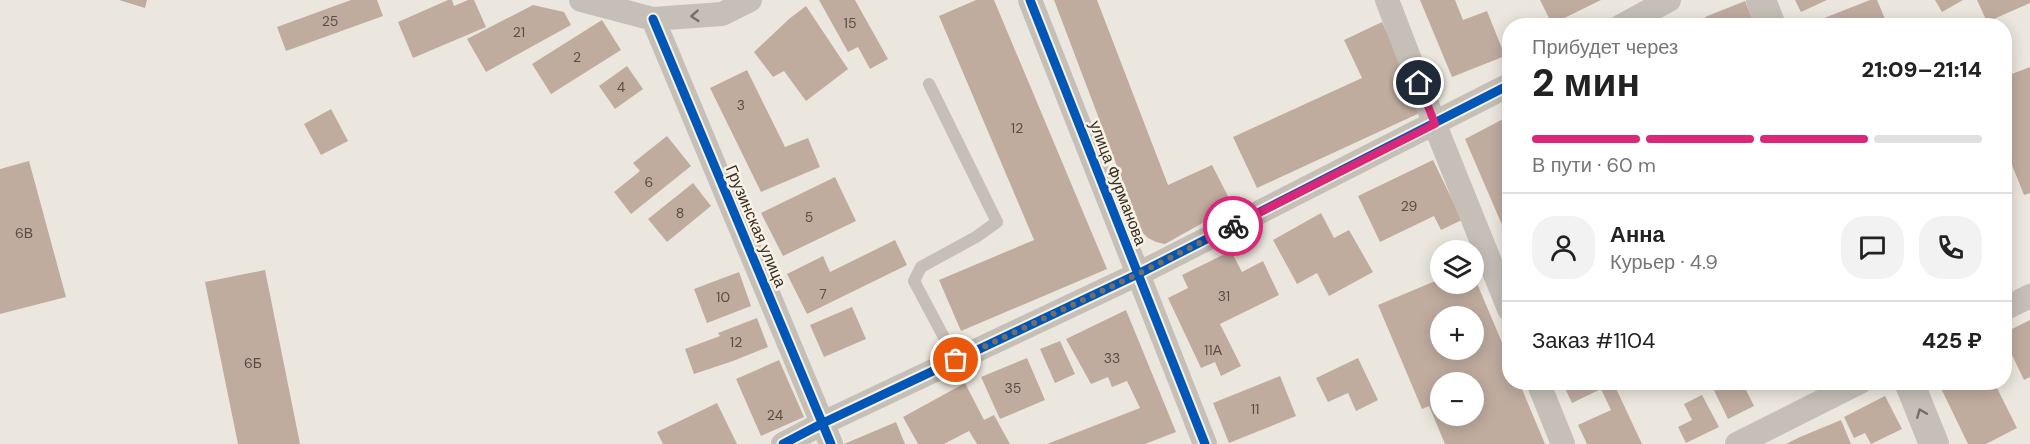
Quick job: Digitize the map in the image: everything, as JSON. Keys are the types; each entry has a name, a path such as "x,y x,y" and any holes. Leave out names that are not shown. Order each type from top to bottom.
{"street":[{"path":"581,0 653,19 722,14 750,0"},
{"name":"улица Фурманова","path":"1030,0 1205,444"},
{"path":"1387,0 1502,292"},
{"path":"1636,18 1669,0"},
{"path":"1761,0 1768,18"},
{"name":"Грузинская улица","path":"653,19 827,433"},
{"path":"783,444 827,433 956,360 1138,274 1502,89"},
{"path":"2012,305 2030,296"},
{"path":"1541,390 1563,444"},
{"path":"1737,444 1844,390"},
{"path":"1912,390 1934,444"}],"lane":[{"path":"929,84 997,222 976,237 921,267 914,281 956,360"}],"building":[{"path":"119,0 147,0 145,8"},
{"path":"351,0 377,0 383,16 286,51 277,27"},
{"path":"452,0 454,6 474,0 486,27 413,58 398,22"},
{"path":"819,0 855,0 888,59 870,69 858,47 848,52"},
{"path":"976,0 994,0 1107,269 961,331 939,280 1034,240 939,16"},
{"path":"1054,0 1097,0 1168,185 1212,165 1233,206 1165,244 1148,238 1142,232"},
{"path":"1420,0 1455,0 1463,20 1487,11 1502,48 1502,57 1452,77"},
{"path":"1540,0 1601,0 1564,18 1549,18"},
{"path":"1795,0 1827,0 1801,12"},
{"path":"1870,0 1877,0 1885,18 1824,18"},
{"path":"1935,0 1963,0 1942,12"},
{"path":"1977,0 2030,0 2030,3 1996,18 1985,18"},
{"path":"1745,1 1752,18 1705,18"},
{"path":"533,5 564,12 571,25 486,72 467,39"},
{"path":"806,6 848,69 806,101 784,71 773,77 754,52"},
{"path":"602,20 621,50 551,94 532,64"},
{"path":"1382,22 1424,111 1257,188 1233,137 1362,78 1344,40"},
{"path":"627,66 643,89 615,109 599,86"},
{"path":"2030,67 2030,193 2024,195 2012,165 2012,74"},
{"path":"747,70 785,147 808,138 820,167 761,192 710,88"},
{"path":"331,109 348,141 321,155 304,124"},
{"path":"1502,120 1502,225 1465,139"},
{"path":"667,136 691,166 631,214 614,192 640,171 633,163"},
{"path":"1433,160 1462,220 1441,230 1434,216 1380,242 1358,196"},
{"path":"29,161 66,297 0,314 0,169"},
{"path":"835,177 856,221 783,256 761,213"},
{"path":"693,183 711,206 667,242 648,219"},
{"path":"1321,213 1334,238 1349,230 1373,272 1329,296 1317,273 1297,284 1273,240"},
{"path":"895,240 907,265 807,314 787,274 823,256 830,272"},
{"path":"1231,251 1242,272 1263,261 1279,295 1220,324 1241,366 1221,376 1215,362 1201,368 1168,298 1188,288 1182,275"},
{"path":"265,270 300,444 238,444 205,282"},
{"path":"739,272 751,306 707,323 694,289"},
{"path":"1430,283 1430,294 1481,294 1502,342 1502,390 1522,390 1545,444 1445,444 1437,426 1484,426 1484,372 1430,372 1430,408 1429,406 1422,409 1378,305"},
{"path":"852,307 866,339 824,357 810,325"},
{"path":"1126,310 1176,432 1145,444 1047,444 1140,408 1127,381 1112,387 1108,377 1091,384 1066,339"},
{"path":"757,318 768,347 694,374 685,349 720,336 718,333"},
{"path":"2030,320 2030,377 2024,380 2012,355 2012,329"},
{"path":"1060,341 1075,374 1055,383 1040,349"},
{"path":"1027,358 1045,400 1000,419 981,377"},
{"path":"1358,358 1378,400 1356,411 1348,393 1328,402 1316,378"},
{"path":"779,360 804,417 761,436 736,379"},
{"path":"1280,376 1296,416 1229,443 1213,403"},
{"path":"965,383 984,420 994,415 1010,444 977,444 969,431 944,444 918,444 903,417"},
{"path":"1566,390 1599,390 1572,403"},
{"path":"1601,390 1617,390 1642,444 1587,444 1578,425 1611,410"},
{"path":"1714,390 1746,390 1754,406 1728,419"},
{"path":"1942,390 1998,390 2017,428 1986,444 1968,444"},
{"path":"1702,395 1719,427 1686,443 1678,427 1692,420 1684,404"},
{"path":"1885,396 1902,429 1871,444 1865,433 1854,438 1844,417"},
{"path":"717,403 737,444 663,444 657,432"},
{"path":"1841,420 1851,444 1786,444 1800,437"},
{"path":"896,422 905,444 844,444"}],"cycle path":[{"path":"1030,0 1205,444"},
{"path":"653,19 831,444"},
{"path":"783,444 1138,274 1502,89"}],"way so far":[{"path":"956,360 1138,274 1233,226"}],"route":[{"path":"1233,226 1435,124 1419,83"}]}
